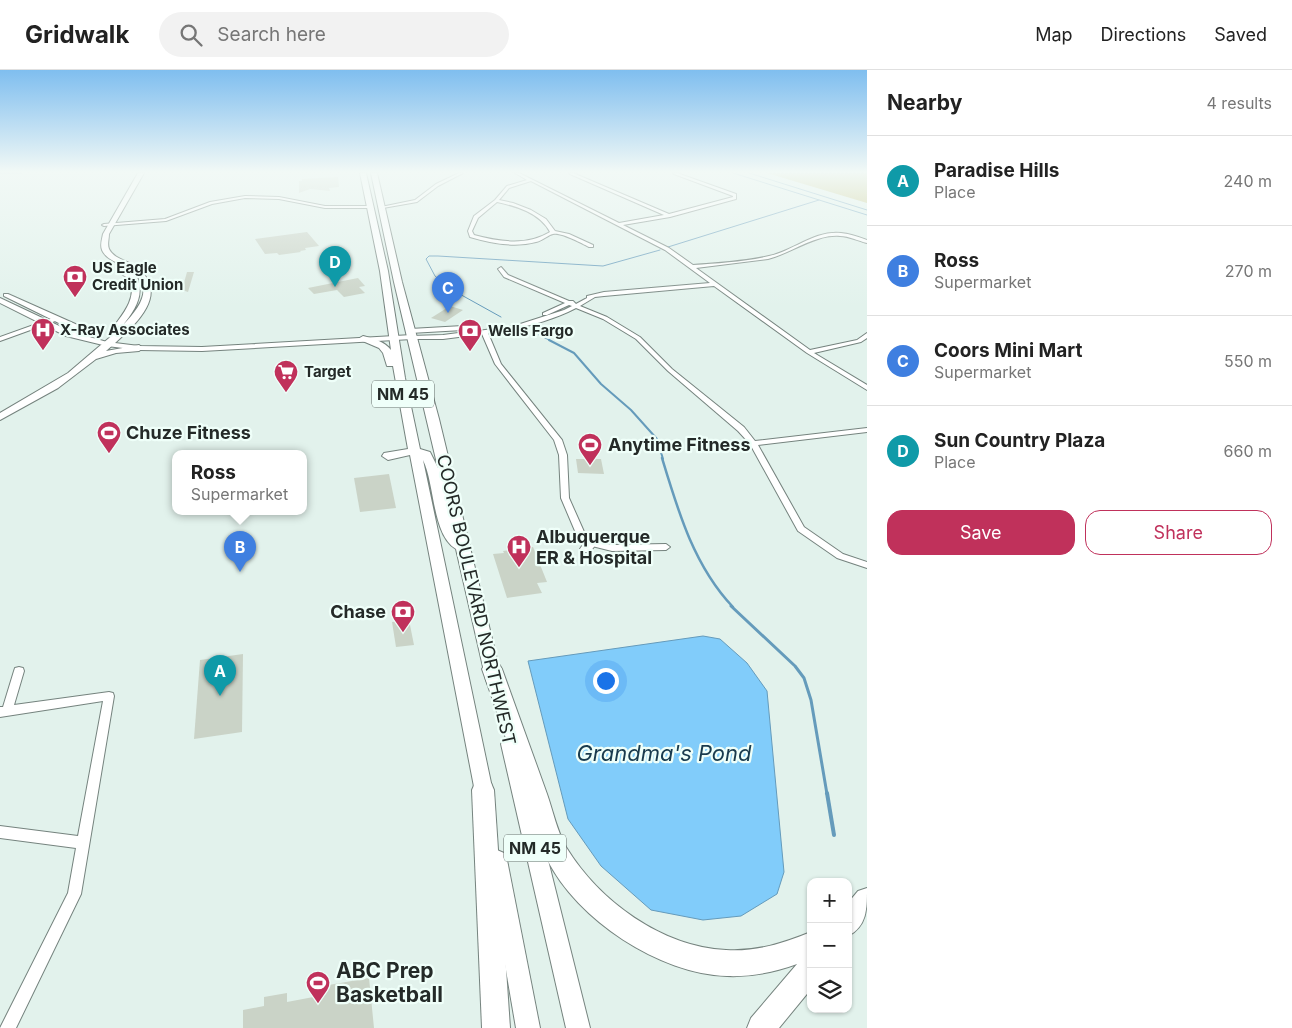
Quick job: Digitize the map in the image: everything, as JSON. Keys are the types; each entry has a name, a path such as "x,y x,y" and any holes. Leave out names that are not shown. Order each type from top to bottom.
{"highway":[{"path":"492,669 556,852 568,873 617,920 646,940 677,952 715,962 748,962 788,955 807,947"},
{"path":"483,790 496,1028"},
{"path":"852,918 867,900"},
{"path":"761,1028 807,973"}],"main road":[{"path":"96,239 112,218"},
{"name":"COORS BOULEVARD NORTHWEST","path":"372,218 414,451 483,790 528,1028"},
{"path":"377,218 380,230 388,232"},
{"name":"COORS BOULEVARD NORTHWEST","path":"385,218 396,273 578,1028"},
{"path":"0,407 63,371 106,340 142,310 148,294 144,280 135,269 107,253 103,243 108,225"},
{"path":"0,418 70,376 106,340 135,303 136,286 134,279 128,273 108,262 97,250"},
{"path":"377,254 383,255 388,266 396,273"},
{"path":"363,339 385,347 390,355 392,374 400,378"},
{"path":"50,388 68,380 103,355 118,350 139,348"},
{"path":"388,456 414,451 424,453 428,457 446,525 455,541 463,549"}],"street":[{"path":"108,225 166,220 172,218"},
{"path":"476,218 470,231 472,236 505,243 521,243 547,237 554,232 567,235 591,246"},
{"path":"539,218 551,225 554,232"},
{"path":"606,218 667,249 809,352 867,388"},
{"path":"619,224 659,218"},
{"path":"692,267 768,258 786,253 805,243 838,232 867,242"},
{"path":"501,268 506,276 605,318 638,338 670,370 741,429 753,443 801,529 840,556 867,565"},
{"path":"537,320 548,312 569,302 594,296 626,290 715,284"},
{"path":"0,292 78,329 106,340 212,343 411,334 443,336 515,328 578,306 594,296"},
{"path":"0,300 69,334 139,348 202,349 363,339 393,335"},
{"path":"0,339 56,319"},
{"path":"484,331 498,364 558,440 563,455 563,487 567,504 579,532 589,546 612,548 666,547"},
{"path":"809,352 859,341 867,334"},
{"path":"753,443 867,430"},
{"path":"8,1028 74,894 109,696 3,711 19,671"},
{"path":"0,832 83,843"}],"water":[{"name":"Grandma's Pond","path":"703,636 720,639 747,663 767,691 784,872 777,894 741,916 703,920 651,910 601,866 568,819 528,661"}],"building":[{"path":"307,232 319,246 305,248 306,250 301,252 279,255 277,253 265,254 255,239"},
{"path":"187,272 194,272 188,292 182,290"},
{"path":"358,278 365,286 359,287 365,293 344,297 337,290 314,294 308,288"},
{"path":"450,306 463,310 445,322 431,318"},
{"name":"Anytime Fitness","path":"576,459 601,459 604,474 578,473"},
{"path":"389,474 396,508 360,512 354,478"},
{"name":"Albuquerque ER & Hospital","path":"533,547 547,582 537,583 542,593 507,598 493,554"},
{"name":"Chase","path":"409,620 414,645 396,647 392,622"},
{"path":"243,654 242,732 194,739 200,660"},
{"name":"ABC Prep Basketball","path":"369,978 374,1028 243,1028 243,1010 264,1006 264,997 287,993 287,1002 324,995 323,986"}],"waterway":[{"path":"668,247 762,218"},
{"path":"501,317 447,287 435,276 426,259 429,256 438,256 603,266 660,250"},
{"path":"539,335 549,340"},
{"path":"549,340 574,353 601,384 631,410 657,439 663,459"},
{"path":"662,458 681,518 698,556 719,591 733,607"},
{"path":"731,606 795,666 804,678 811,700 827,794"},
{"path":"827,793 834,835"}],"place":[{"name":"Sun Country Plaza","path":"335,287"},
{"name":"US Eagle Credit Union","path":"75,298"},
{"name":"Coors Mini Mart","path":"448,313"},
{"name":"X-Ray Associates","path":"43,351"},
{"name":"Wells Fargo","path":"470,352"},
{"name":"Target","path":"286,393"},
{"name":"Chuze Fitness","path":"109,454"},
{"name":"Anytime Fitness","path":"590,466"},
{"name":"Albuquerque ER & Hospital","path":"519,568"},
{"name":"Ross","path":"240,572"},
{"name":"Chase","path":"403,633"},
{"name":"Paradise Hills","path":"220,696"},
{"name":"ABC Prep Basketball","path":"318,1004"}]}
